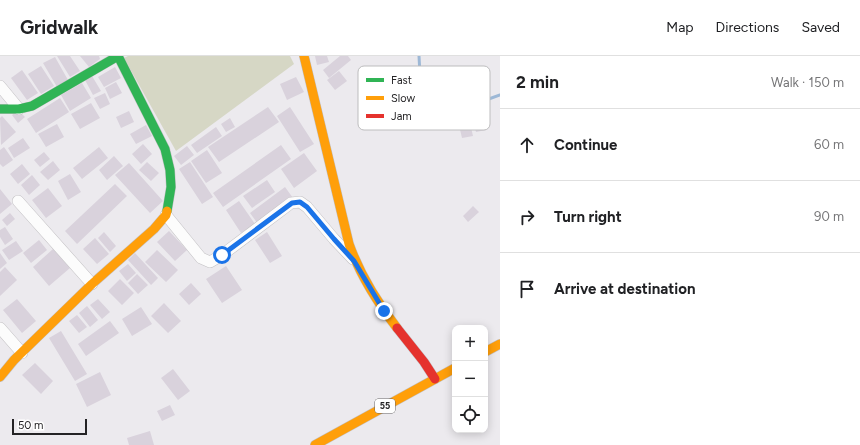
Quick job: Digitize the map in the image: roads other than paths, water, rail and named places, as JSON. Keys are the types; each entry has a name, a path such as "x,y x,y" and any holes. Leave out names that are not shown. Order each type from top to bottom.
{"main road":[{"path":"0,110 19,110 41,102 118,56 165,149 170,170 171,187 166,215 154,229 92,284 22,353 0,377"},
{"path":"304,56 354,261 384,311 425,363 435,379"},
{"path":"488,350 500,344"},
{"name":"55","path":"315,445 452,370"}],"street":[{"path":"0,86 19,110"},
{"path":"18,201 92,284"},
{"path":"166,215 201,258 207,262 210,262 222,255 292,203 300,202 307,207 354,261"},
{"path":"0,328 22,353"}],"waterway":[{"path":"419,56 420,66"},
{"path":"490,99 500,95"}]}
